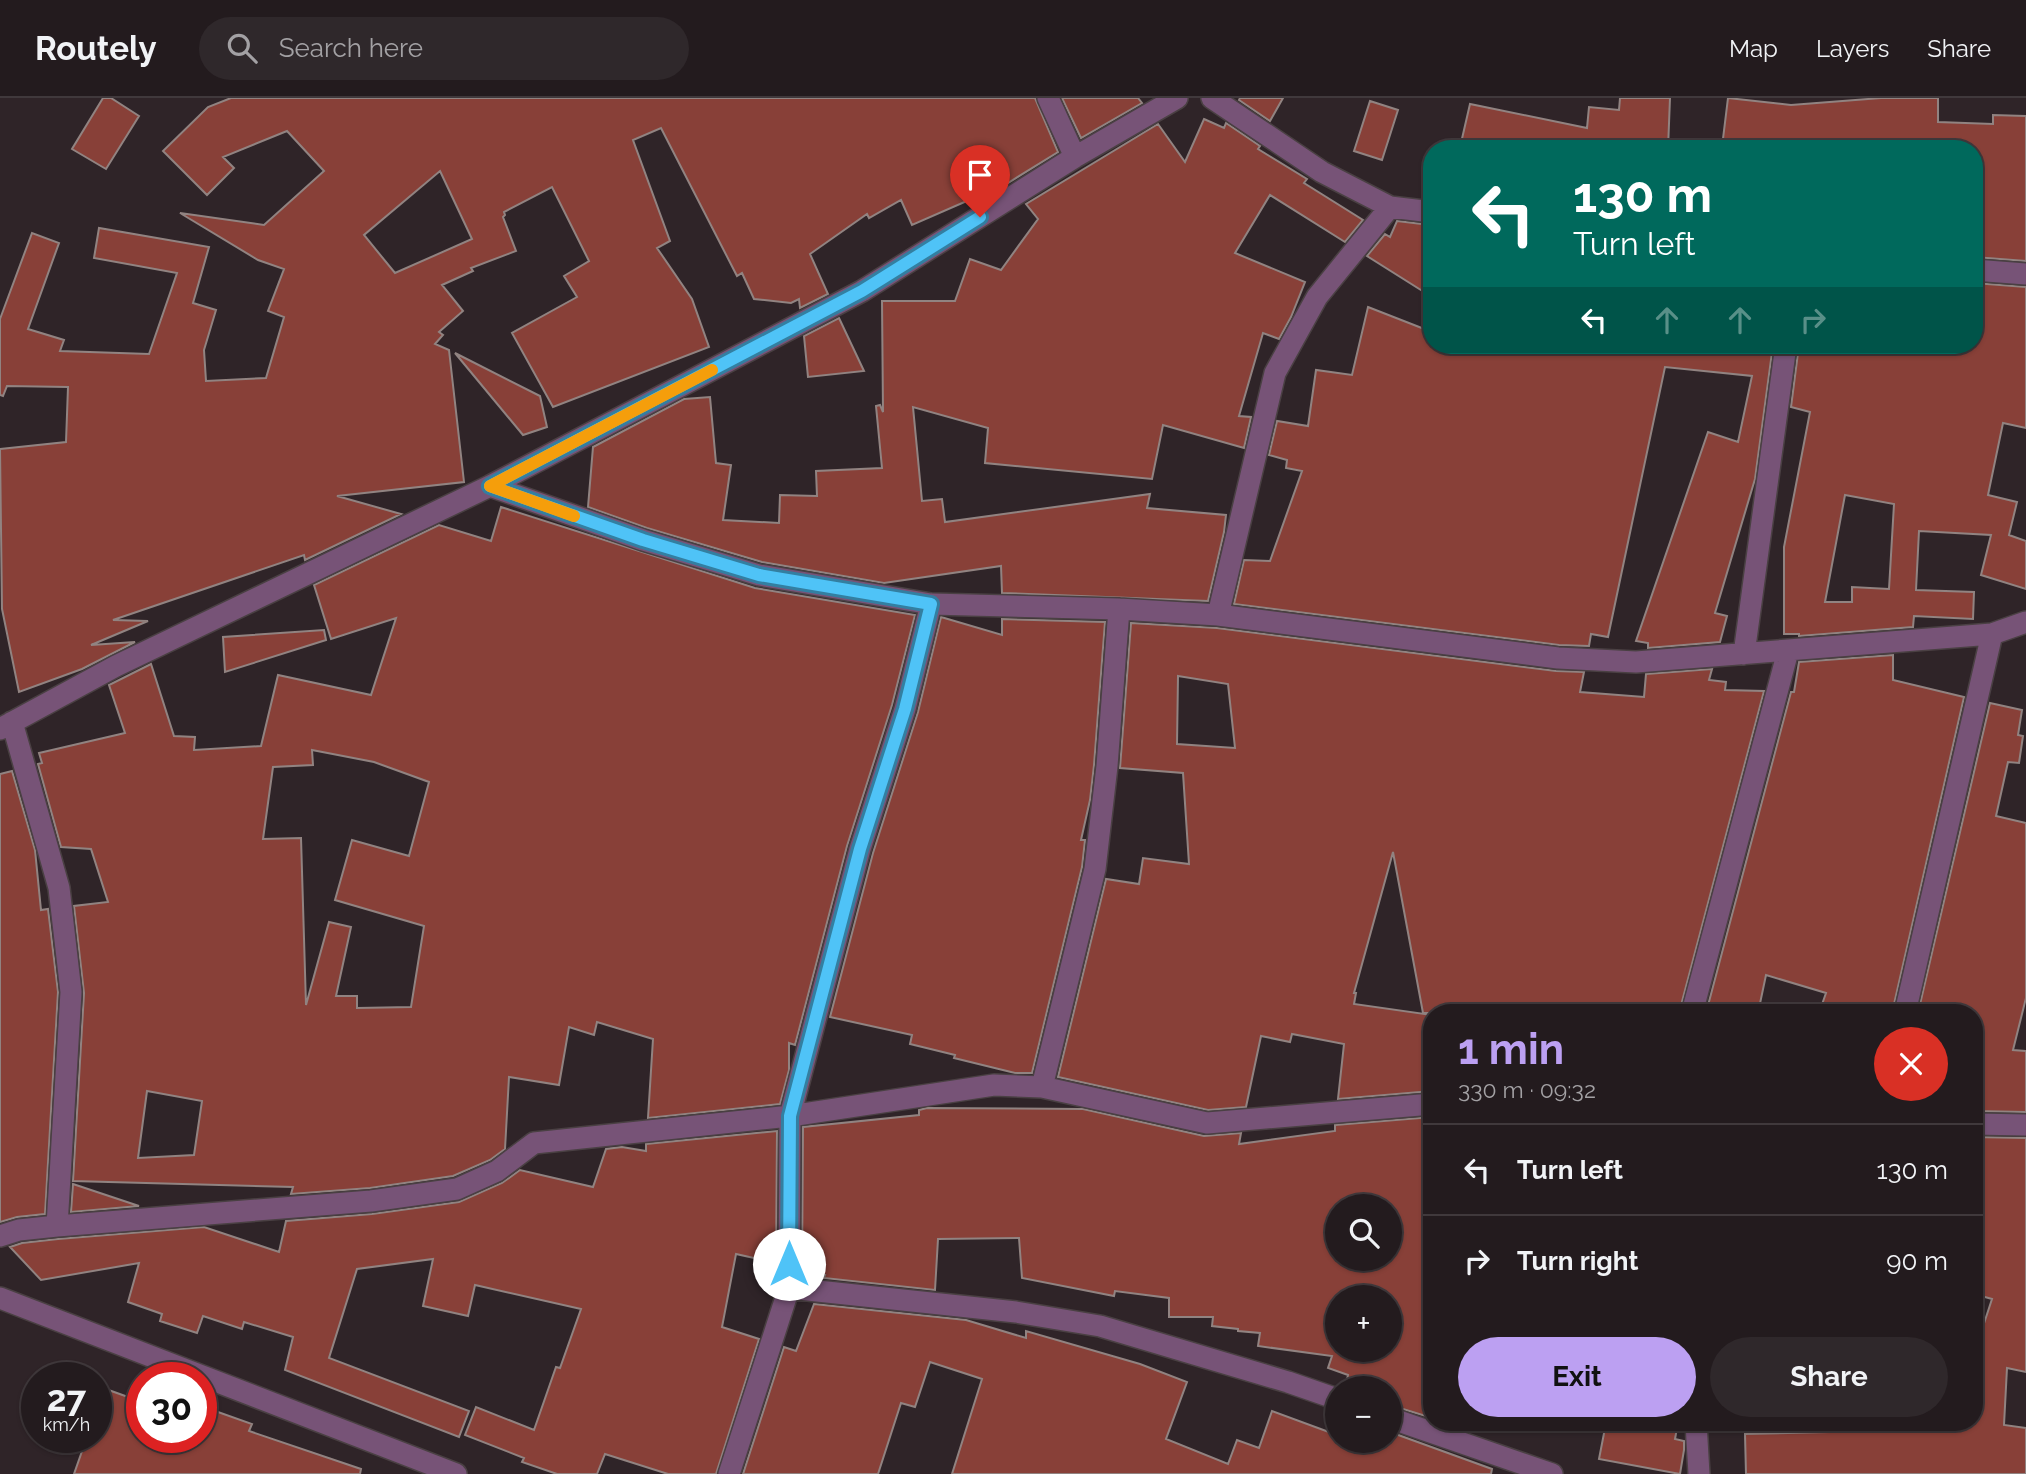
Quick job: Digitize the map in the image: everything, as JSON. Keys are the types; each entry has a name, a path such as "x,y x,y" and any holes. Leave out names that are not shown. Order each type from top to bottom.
{"street":[{"path":"1048,98 1075,157"},
{"path":"57,1226 71,992 60,888 6,725 116,666 490,486 862,291 1075,157 1177,98"},
{"path":"1212,98 1322,172 1390,207 1423,211"},
{"path":"1218,615 1275,373 1317,297 1390,207"},
{"path":"1983,271 2026,274"},
{"path":"1744,654 1785,354"},
{"path":"490,486 643,540 759,575 931,604 1119,609 1218,615 1558,658 1636,662 1992,634 2026,622"},
{"path":"729,1474 789,1288 790,1116 860,849 905,709 931,604"},
{"path":"1042,1087 1095,869 1107,766 1119,609"},
{"path":"1907,1004 1992,634"},
{"path":"1694,1004 1788,651"},
{"path":"0,1236 19,1230 57,1226 371,1201 457,1189 497,1171 534,1143 790,1116 994,1085 1042,1087 1207,1123 1423,1105"},
{"path":"1983,1124 2026,1125"},
{"path":"789,1288 1016,1312 1100,1326 1325,1395"},
{"path":"0,1298 456,1474"},
{"path":"1402,1422 1423,1429"},
{"path":"1428,1431 1552,1474"},
{"path":"1696,1431 1699,1474"}],"building":[{"path":"103,98 111,98 139,116 106,169 72,149"},
{"path":"231,98 1035,98 1058,152 1008,183 912,225 901,200 869,218 867,214 810,254 828,294 800,308 799,299 791,303 754,299 742,273 737,276 661,128 633,140 670,241 657,248 692,299 709,347 553,407 512,333 577,297 564,276 589,261 552,187 504,212 503,217 516,251 471,268 473,271 442,285 463,311 439,332 443,335 435,344 449,350 464,482 337,496 401,514 305,560 304,555 113,620 148,621 91,645 135,642 82,669 19,692 2,609 0,449 66,442 68,387 7,386 3,396 0,395 0,319 32,233 59,243 28,329 64,340 60,351 149,354 177,273 94,258 99,228 209,247 193,303 216,310 204,350 206,381 266,378 284,317 268,311 284,269 258,260 180,213 264,225 324,171 287,131 223,157 234,168 207,195 163,151 208,107","holes":["440,171 472,239 395,273 364,235"]},
{"path":"1062,98 1138,98 1142,103 1081,138"},
{"path":"1283,98 1270,121 1239,100"},
{"path":"1620,98 1670,98 1668,140 1462,140 1470,104 1587,128 1589,107 1619,110"},
{"path":"1728,98 1791,105 1881,98 1938,98 1938,122 1993,124 1993,115 2026,116 2026,261 1983,258 1983,140 1723,140"},
{"path":"1370,101 1398,110 1382,160 1354,151"},
{"path":"1204,119 1224,128 1226,123 1260,146 1258,149 1307,179 1304,183 1363,220 1345,242 1270,195 1235,253 1305,282 1279,339 1263,333 1239,416 1251,417 1244,448 1163,425 1152,479 985,463 988,428 913,407 922,501 942,499 945,522 1150,494 1147,508 1226,515 1208,601 1002,593 1001,566 884,583 762,562 647,528 588,507 593,447 684,399 710,397 716,463 731,465 723,520 779,523 780,495 817,496 816,471 882,468 876,406 880,405 883,412 882,301 955,301 970,259 1001,270 1038,219 1026,204 1158,124 1185,162"},
{"path":"1397,221 1423,224 1423,291 1367,256 1385,234 1390,237"},
{"path":"1983,284 2026,287 2026,428 2003,423 1988,495 2017,502 2009,535 2026,541 2026,589 1981,575 1991,535 1919,531 1916,590 1974,592 1973,619 1914,616 1913,627 1799,636 1784,634 1784,547 1810,412 1791,407 1798,354 1983,354","holes":["1845,495 1894,504 1889,589 1852,587 1852,602 1825,602"]},
{"path":"1368,307 1423,328 1423,354 1772,354 1755,479 1715,613 1727,616 1720,642 1648,648 1648,643 1636,641 1708,432 1738,442 1752,376 1665,367 1608,637 1591,634 1589,646 1559,645 1234,604 1244,560 1270,561 1302,471 1286,468 1287,460 1269,455 1277,421 1308,426 1316,370 1352,375"},
{"path":"839,318 864,371 808,377 804,336"},
{"path":"455,353 540,396 547,427 523,435"},
{"path":"501,507 755,588 915,615 892,705 847,846 795,1045 789,1043 789,1070 780,1104 648,1118 653,1039 597,1022 594,1035 569,1027 559,1085 509,1077 505,1149 490,1160 453,1176 370,1188 291,1194 293,1187 73,1181 84,993 74,906 108,902 91,849 61,847 38,764 42,763 39,753 125,733 109,685 151,664 174,736 195,737 194,750 261,746 278,675 371,695 396,618 331,639 314,585 439,525 491,541","holes":["312,750 374,762 429,782 409,856 352,840 335,900 424,926 411,1007 357,1008 357,996 336,996 351,927 329,922 306,1005 301,838 263,839 273,767 313,765","147,1091 202,1101 194,1155 138,1158"]},
{"path":"941,617 1002,635 1002,619 1105,622 1094,765 1081,840 1085,840 1082,867 1032,1073 1015,1073 954,1058 955,1055 910,1044 912,1035 830,1017 873,853 918,712"},
{"path":"1131,623 1217,628 1556,671 1584,672 1580,692 1644,697 1646,674 1712,669 1709,680 1726,682 1725,690 1764,691 1681,1004 1423,1004 1423,1013 1393,852 1354,993 1354,1004 1423,1014 1423,1092 1338,1099 1344,1044 1292,1034 1290,1042 1261,1036 1246,1107 1208,1110 1058,1077 1106,879 1139,884 1143,858 1189,864 1183,773 1120,768","holes":["1178,676 1228,684 1235,748 1177,744"]},
{"path":"324,630 326,640 225,672 223,637"},
{"path":"1893,655 1893,680 1964,697 1894,1004 1822,1004 1826,993 1766,975 1760,1004 1708,1004 1791,692 1794,692 1799,662"},
{"path":"1990,703 2022,710 2018,735 2023,736 2019,763 2008,762 1996,816 2026,823 2026,998 2013,1050 2026,1051 2026,1112 1983,1111 1983,1004 1920,1004"},
{"path":"12,771 35,850 41,910 48,909 58,992 45,1214 0,1222 0,774"},
{"path":"927,1108 1083,1109 1204,1136 1241,1133 1239,1144 1335,1131 1335,1125 1423,1118 1423,1415 1402,1409 1402,1376 1348,1376 1328,1368 1330,1362 1402,1362 1402,1285 1325,1285 1325,1355 1258,1346 1260,1333 1212,1326 1213,1317 1169,1317 1169,1298 1115,1291 1114,1296 1022,1278 1019,1238 938,1239 935,1290 809,1274 809,1270 802,1268 803,1127 919,1115 919,1110"},
{"path":"777,1131 776,1263 736,1254 722,1327 759,1339 716,1474 668,1474 605,1454 597,1474 557,1474 522,1462 524,1458 465,1435 476,1407 534,1430 556,1367 560,1368 581,1309 475,1285 468,1316 423,1306 433,1259 357,1269 329,1358 469,1411 459,1437 285,1370 293,1337 244,1322 242,1329 203,1316 197,1333 160,1321 162,1314 128,1302 139,1263 41,1280 10,1247 58,1239 204,1227 279,1252 286,1221 372,1214 459,1202 502,1183 520,1170 593,1187 606,1149 622,1147 646,1151 646,1144"},
{"path":"1983,1137 2026,1138 2026,1372 2007,1368 2004,1425 2026,1428 2026,1474 1746,1474 1745,1434 1983,1431 1983,1326 1992,1299 1983,1296"},
{"path":"73,1184 139,1206 71,1212"},
{"path":"814,1304 966,1320 1026,1338 1026,1331 1140,1364 1187,1382 1166,1439 1228,1464 1237,1440 1259,1448 1272,1411 1325,1431 1325,1453 1402,1453 1402,1436 1492,1469 1491,1474 952,1474 982,1379 930,1362 915,1407 901,1403 878,1474 743,1474 784,1347 796,1351"},
{"path":"112,1391 126,1396 126,1453 217,1453 217,1412 252,1424 249,1431 361,1469 360,1474 74,1474 81,1453 112,1453"},
{"path":"1604,1431 1676,1431 1675,1439 1684,1441 1680,1474 1599,1459"}],"slow traffic":[{"path":"574,516 490,486 712,370"}],"route":[{"path":"789,1264 790,1116 860,849 905,709 931,604 759,575 643,540 490,486 862,291 980,217"}]}
